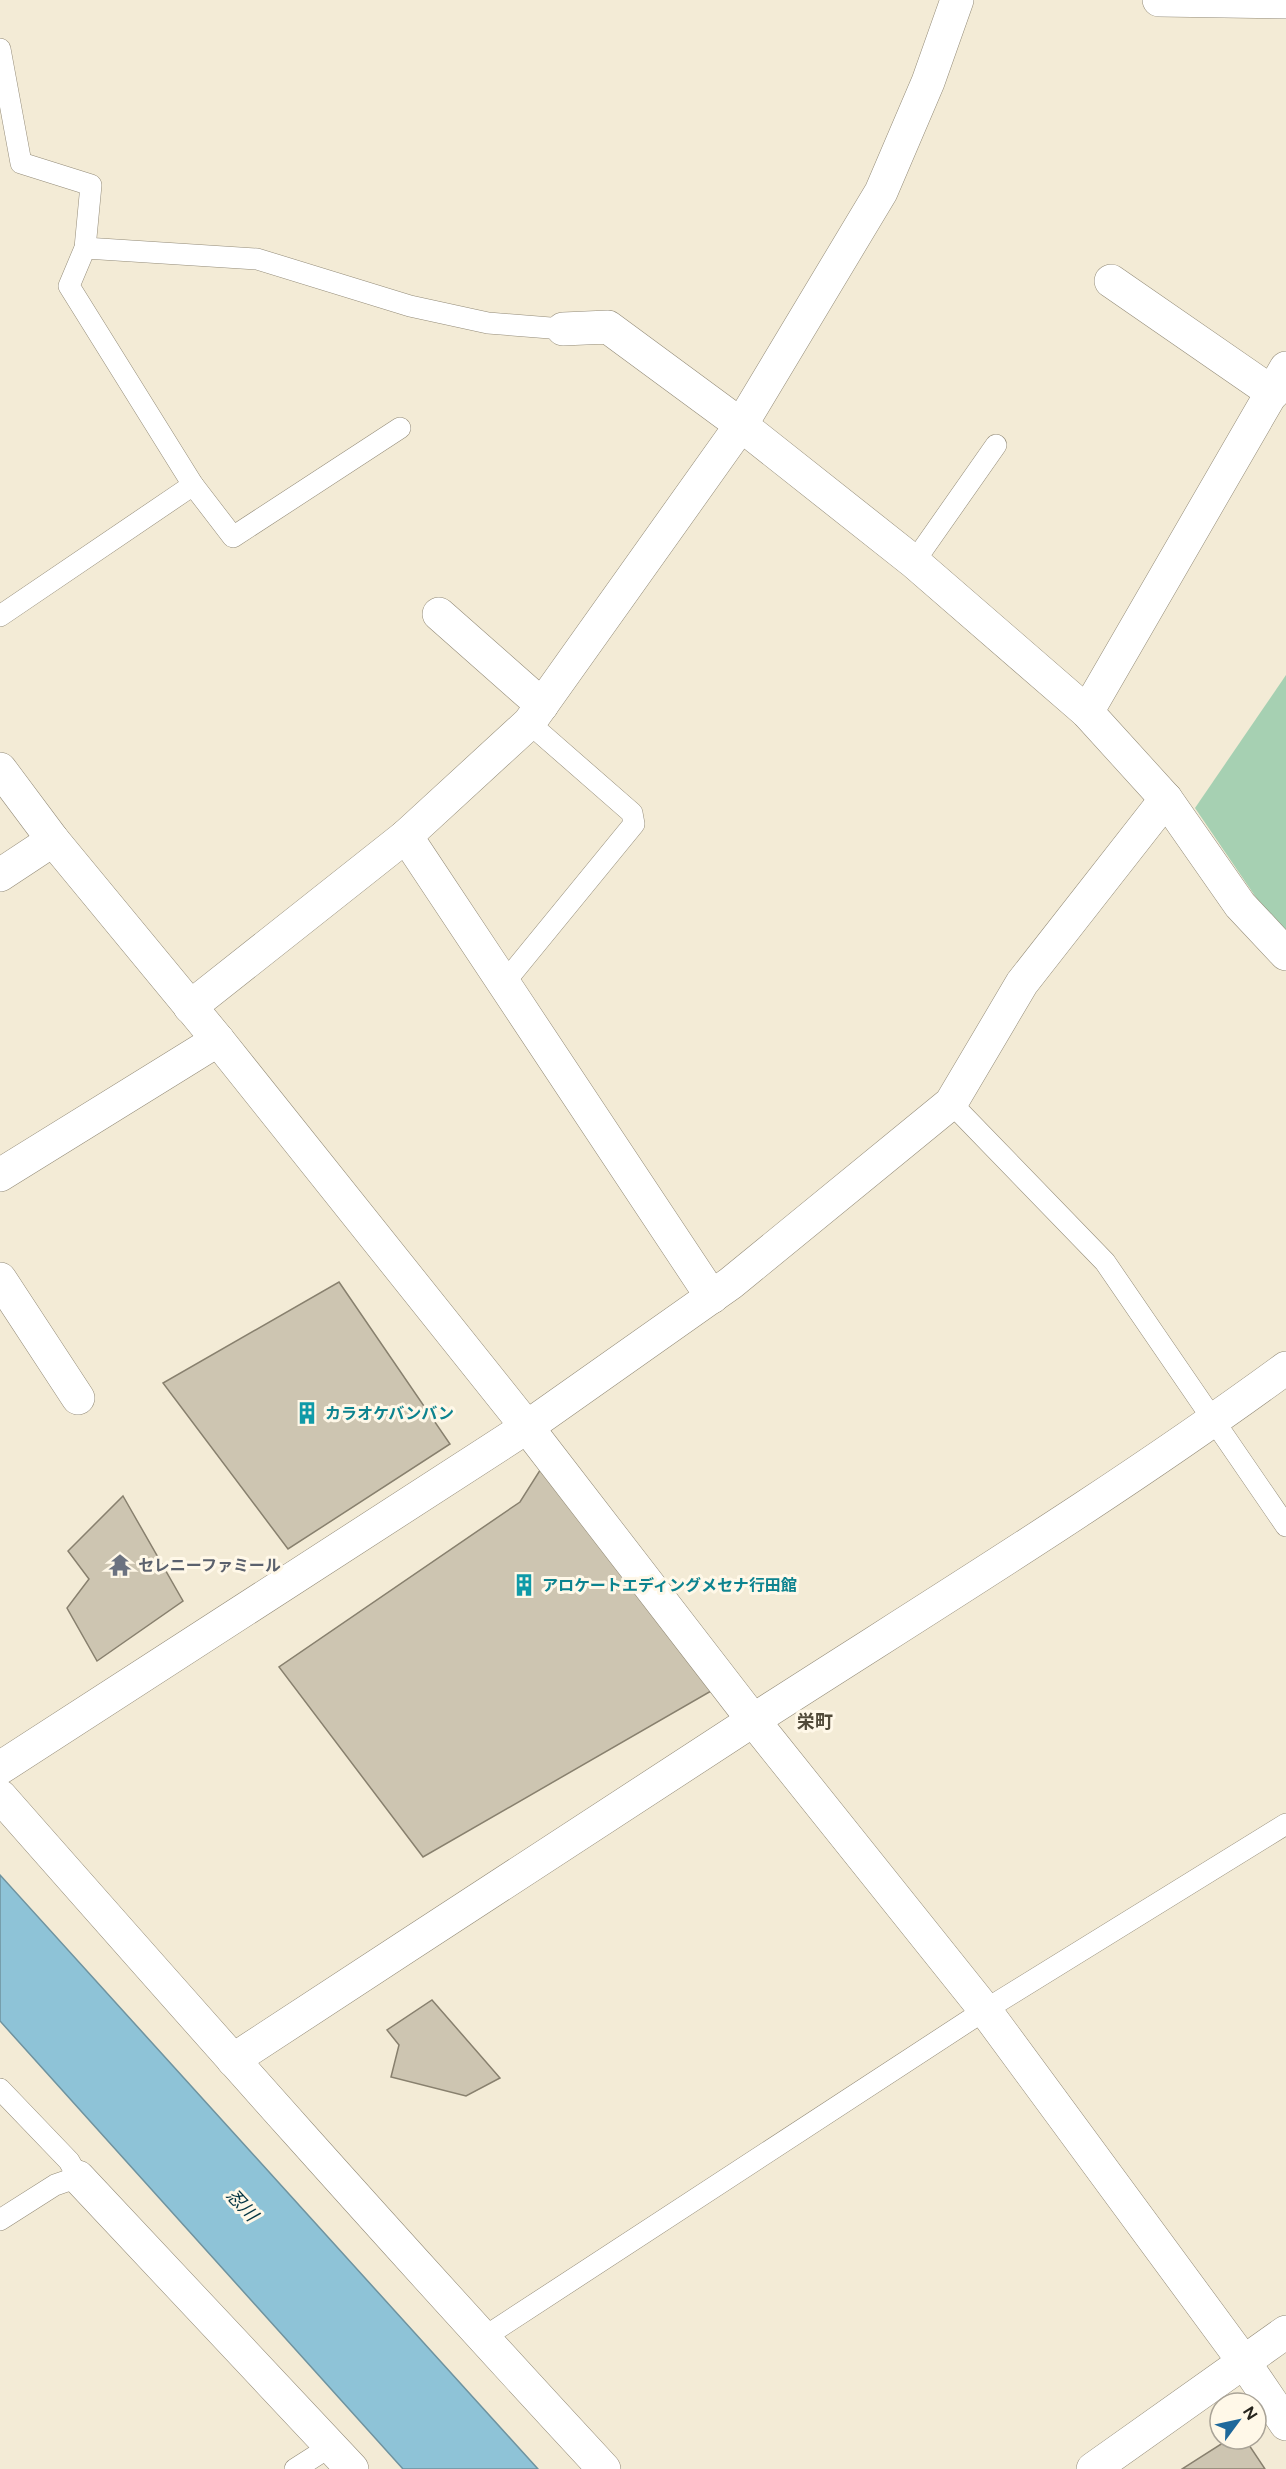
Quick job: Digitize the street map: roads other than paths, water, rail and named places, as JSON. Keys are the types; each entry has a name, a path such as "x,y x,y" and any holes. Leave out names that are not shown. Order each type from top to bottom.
{"street":[{"path":"190,1007 406,836 536,714 741,425 881,192 928,82 957,0"},
{"path":"1159,0 1286,2"},
{"path":"1087,712 1280,380 1111,281"},
{"path":"563,329 608,327 741,425 914,562 1087,712 1166,799 1240,905 1286,954"},
{"path":"439,614 536,714"},
{"path":"0,769 53,840 218,1040 527,1427 753,1720 985,2010 1244,2361 1286,2424"},
{"path":"0,1768 527,1427 712,1297 951,1102 1022,983 1166,799"},
{"path":"406,836 712,1297"},
{"path":"0,875 53,840"},
{"path":"0,1175 218,1040"},
{"path":"0,1279 78,1398"},
{"path":"232,2060 753,1720 974,1580 1215,1420 1286,1368"},
{"path":"0,1796 232,2060 604,2469"},
{"path":"78,2177 341,2457"},
{"path":"1093,2469 1286,2332"}],"lane":[{"path":"0,49 21,163 91,185 84,248 69,286 193,485 233,537 400,428"},
{"path":"84,248 257,259 410,306 488,323 563,329"},
{"path":"914,562 996,445"},
{"path":"0,616 193,485"},
{"path":"504,983 634,824 632,813 536,714"},
{"path":"951,1102 1105,1262 1286,1526"},
{"path":"483,2338 985,2010 1286,1824"},
{"path":"0,2090 69,2162 78,2177 56,2185 0,2220"},
{"path":"295,2469 341,2457"}],"water":[{"name":"忍川","path":"0,1875 538,2469 403,2469 0,2021"}],"place":[{"name":"カラオケバンバン","path":"307,1413"},
{"name":"セレニーファミール","path":"120,1565"},
{"name":"アロケートエディングメセナ行田館","path":"524,1585"}],"district":[{"name":"栄町","path":"815,1722"}]}
